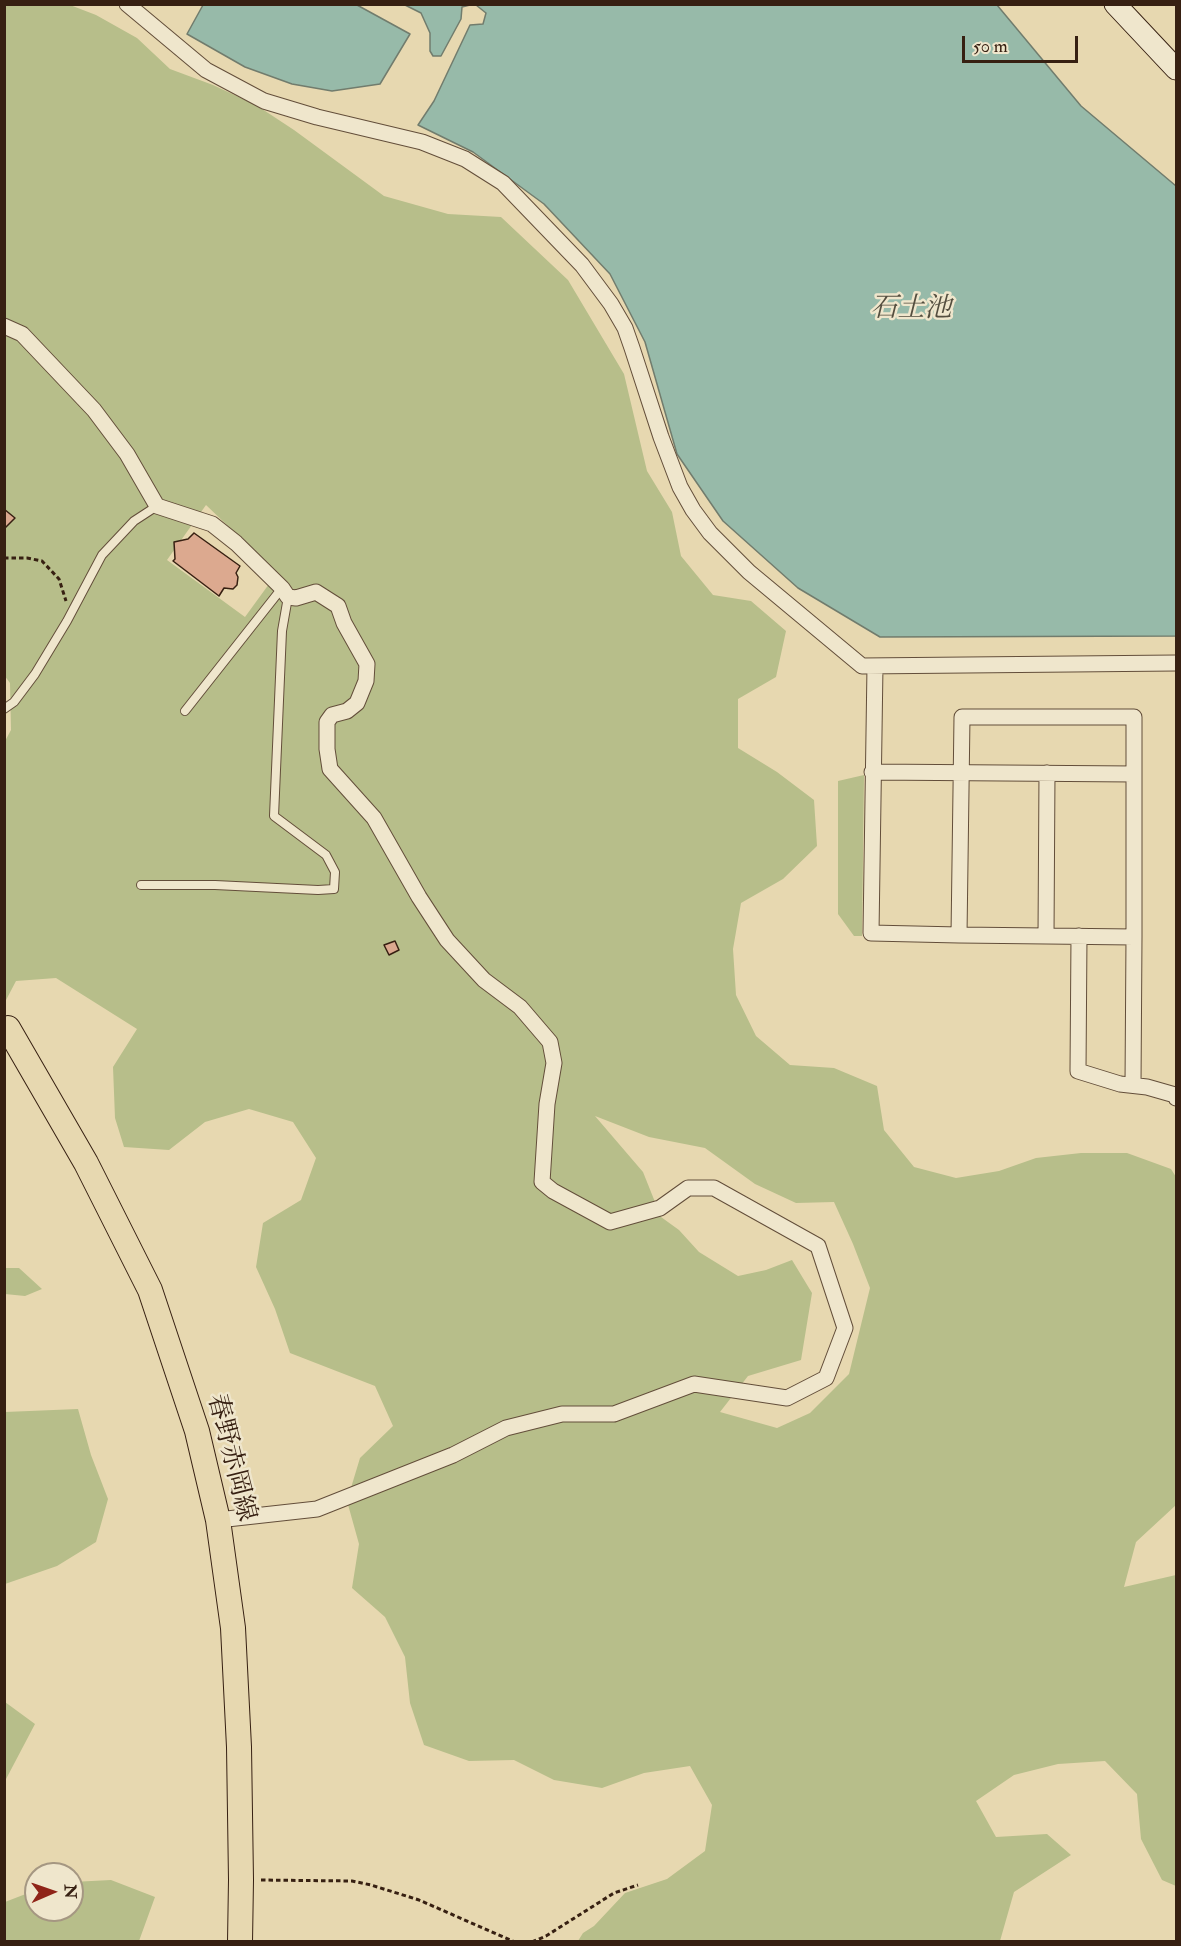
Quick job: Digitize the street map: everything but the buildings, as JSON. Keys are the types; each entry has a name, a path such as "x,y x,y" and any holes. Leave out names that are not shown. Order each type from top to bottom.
{"main road":[{"name":"春野赤岡線","path":"8,1028 86,1163 150,1290 197,1431 218,1520 233,1628 239,1747 240,1941"}],"street":[{"path":"127,4 206,70 264,101 317,117 422,141 465,159 503,183 582,265 611,304 632,348 680,487 710,533 749,572 862,666 1176,663"},
{"path":"1115,4 1176,69"},
{"path":"4,326 21,334 94,410 127,454 157,506 212,524 236,543 285,593 296,598 316,592 338,606 344,623 367,664 366,681 357,703 347,711 332,715 327,722 330,769 374,818 447,940 484,980 520,1008 550,1042 554,1063 547,1104 542,1182 553,1191 610,1222 660,1208 688,1188 714,1188 818,1246 845,1328 826,1378 787,1398 694,1384 614,1414 562,1414 506,1428 453,1455 317,1509 218,1520"},
{"path":"875,666 871,933 1134,937"},
{"path":"959,935 962,717 1134,717 1133,1085"},
{"path":"872,772 1134,774"},
{"path":"1046,936 1047,773"},
{"path":"1079,936 1078,1071 1120,1084 1147,1087 1175,1095 1176,1098"}],"lane":[{"path":"4,709 14,702 35,674 67,621 102,555 134,521 157,506"},
{"path":"185,711 285,593"},
{"path":"141,885 334,889 335,872 326,855 274,816 285,593"}],"path":[{"path":"4,558 27,558 42,561 52,570 59,579 66,602 67,621"},
{"path":"241,1880 352,1881 371,1885 419,1900 515,1941"},
{"path":"532,1941 546,1936 614,1893 638,1885"}],"green space":[{"path":"5,5 70,5 96,15 137,38 170,69 213,85 256,105 384,196 448,214 501,217 568,280 624,374 647,471 672,512 681,556 713,595 751,601 786,631 776,677 738,699 738,748 777,772 814,800 817,846 783,879 741,903 733,949 736,995 756,1036 790,1065 834,1068 877,1086 884,1130 914,1167 956,1178 999,1171 1036,1158 1081,1153 1127,1153 1171,1169 1176,1177 1176,1505 1136,1542 1124,1587 1176,1575 1176,1886 1162,1880 1141,1839 1137,1794 1105,1761 1058,1764 1014,1775 976,1801 996,1837 1047,1834 1071,1855 1014,1892 1000,1941 578,1941 583,1933 594,1926 625,1893 667,1879 705,1851 712,1805 690,1766 644,1773 602,1788 554,1780 514,1760 469,1761 424,1745 410,1703 405,1657 385,1617 352,1588 359,1544 347,1501 360,1458 393,1426 375,1386 290,1353 275,1309 256,1267 263,1223 301,1200 316,1158 293,1122 249,1109 205,1122 169,1150 124,1147 115,1118 113,1067 137,1029 56,978 16,981 5,1002 4,743 11,730 10,683 4,675","holes":["206,505 277,573 245,617 167,560","595,1116 649,1137 705,1148 755,1184 796,1203 834,1202 870,1288 849,1374 810,1413 777,1428 720,1412 748,1376 801,1360 812,1293 792,1260 766,1270 738,1276 699,1252 679,1230 661,1217 643,1172"]},
{"path":"864,775 862,936 854,936 838,914 838,781"},
{"path":"5,1268 19,1268 42,1289 25,1296 5,1294"},
{"path":"78,1409 91,1455 108,1499 96,1542 57,1566 5,1584 5,1412"},
{"path":"5,1702 35,1724 5,1781"},
{"path":"111,1880 155,1897 139,1941 5,1941 5,1902 24,1895 24,1922 84,1922 84,1881"}],"water":[{"path":"203,5 357,5 410,34 380,84 332,91 292,84 245,67 187,34"},
{"path":"405,5 470,5 462,7 461,19 441,56 433,56 430,51 430,33 421,13"},
{"name":"石土池","path":"476,5 997,5 1081,106 1176,186 1176,636 880,637 798,588 723,521 677,454 645,342 610,274 544,204 473,152 418,125 434,101 470,25 483,24 486,13"}]}
